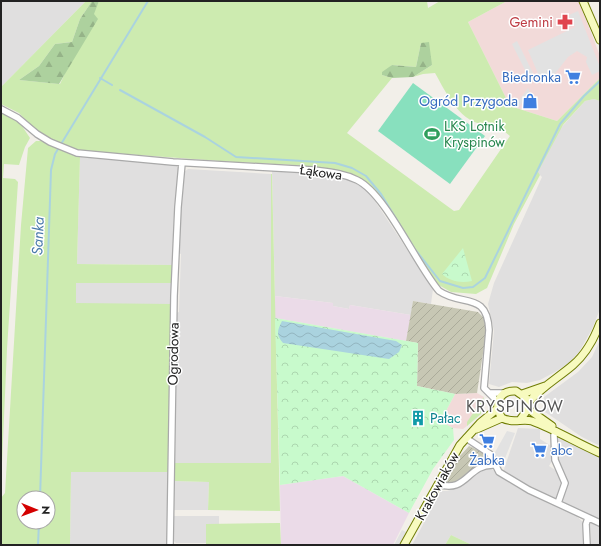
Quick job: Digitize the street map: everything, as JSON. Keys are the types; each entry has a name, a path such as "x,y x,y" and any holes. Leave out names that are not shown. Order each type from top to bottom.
{"main road":[{"path":"583,1 600,40"},
{"path":"600,323 589,347 564,373 544,386 522,394 514,391 505,393 498,402 497,410 502,418 511,422 528,420 556,431 600,453"},
{"path":"520,420 528,406 544,386"},
{"path":"522,394 528,406 556,431"},
{"name":"Krakowiaków","path":"404,545 454,453 480,422 497,410"},
{"name":"Krakowiaków","path":"474,430 502,418"}],"street":[{"name":"Łąkowa","path":"1,109 18,118 36,134 50,142 67,149 86,154 335,172 358,180 367,186 386,210 439,291 451,297 474,301 483,308 489,323 484,388 498,402"},
{"name":"Ogrodowa","path":"170,545 174,296 178,207 182,162"},
{"path":"490,393 505,393"},
{"path":"556,431 554,435 555,460 566,483 558,503"},
{"path":"466,438 490,454 494,465 499,472 529,490 600,523"},
{"path":"438,484 451,487 460,483 480,466 494,465"},
{"path":"587,545 586,524 588,518"}],"shaded area":[{"path":"1,1 86,1 1,87"},
{"path":"507,1 579,1 600,56 600,78 557,121 510,106 468,22"},
{"path":"578,11 600,67 600,71 592,75 586,62 587,57 577,51 568,57 554,75 550,73 542,83 528,50 575,27 569,15"},
{"path":"517,41 533,73 528,76 512,44"},
{"path":"528,88 530,92 518,108 514,107"},
{"path":"594,99 600,101 600,309 592,329 579,352 570,362 540,380 527,383 512,382 499,387 489,384 494,331 488,304 494,283 542,177 537,172 559,130 585,101"},
{"path":"80,157 177,165 174,265 77,264"},
{"path":"188,169 271,174 271,463 175,463 176,313 179,312 181,254 178,253 184,172"},
{"path":"272,170 319,173 344,178 363,187 373,198 433,289 431,304 413,301 411,315 350,305 349,309 333,306 333,303 275,296"},
{"path":"76,283 173,283 172,304 76,304"},
{"path":"275,296 333,303 333,306 349,309 350,305 411,315 406,341 275,318"},
{"path":"413,301 478,312 484,318 487,327 477,393 455,394 417,386 418,343 406,341"},
{"path":"600,340 600,446 582,437 545,412 544,397 578,372 592,357"},
{"path":"477,393 484,397 475,409 467,426 463,429 453,428 447,425 447,409 455,394"},
{"path":"518,428 540,429 540,439 553,447 552,461 549,466 560,473 564,481 557,500 503,472"},
{"path":"507,431 515,433 500,471 497,469 494,454"},
{"path":"559,438 600,457 600,519 562,502 568,482 558,464 556,445"},
{"path":"469,446 484,453 489,466 481,467 459,486 451,489 446,481 459,457"},
{"path":"481,467 489,467 500,475 572,512 584,523 584,545 472,545 451,535 445,545 412,545 441,491 447,491 459,487"},
{"path":"71,472 169,472 168,545 70,545"},
{"path":"343,476 409,513 393,545 281,545 280,485"},
{"path":"174,481 209,482 208,510 173,510"},
{"path":"173,516 219,516 219,524 206,524 206,543 176,543 172,540"},
{"path":"594,522 600,525 600,545 591,545 590,524"},
{"path":"402,530 406,532 399,545 394,545"}],"green space":[{"path":"86,1 92,1 80,19 72,42 55,44 39,66 19,80 60,84 99,1 427,1 428,8 440,1 507,1 468,22 510,106 557,121 600,78 600,101 594,99 585,101 563,125 538,172 540,175 514,224 487,288 476,294 451,292 437,284 373,188 355,175 336,170 296,165 84,151 68,148 51,141 35,130 19,113 1,104 1,87","holes":["421,43 432,65 413,77 435,73 451,101 465,117 474,122 495,124 510,136 459,210 454,211 347,133 392,78 382,75 392,65 416,67"]},
{"path":"92,1 99,1 94,14 98,19 59,84 19,80 39,66 55,44 72,42 80,19"},
{"path":"429,42 432,65 413,77 392,78 382,75 382,72 392,65 416,67 421,43"},
{"name":"LKS Lotnik Kryspinów","path":"413,83 485,136 450,184 378,131"},
{"path":"1,113 20,123 30,138 25,147 19,165 4,164 3,178 15,179 18,182 7,349 1,486"},
{"path":"36,141 41,141 80,157 77,264 174,265 173,283 76,283 76,303 172,304 169,472 71,472 70,545 1,545 1,498 5,493 21,225 28,148"},
{"path":"271,174 280,511 208,510 209,482 174,481 175,463 271,463"},
{"path":"463,248 472,281 456,281 449,279 442,274"},
{"path":"275,318 418,343 417,386 455,394 447,409 447,425 453,428 454,440 433,469 409,513 343,476 280,485"},
{"path":"484,397 481,414 467,426 467,422"},
{"path":"280,523 281,545 206,545 206,524"},
{"path":"451,535 472,545 445,545"}],"water":[{"path":"282,321 396,341 402,345 399,352 389,359 283,343 279,338 278,333"}],"waterway":[{"name":"Sanka","path":"40,490 51,170 55,154 148,1"},
{"path":"100,78 112,85"},
{"path":"120,90 205,137 236,157 335,163 352,168 366,176 381,194 414,248 440,281 463,288 473,287 485,278 560,124 584,96 600,81"},
{"name":"Sanka","path":"38,545 39,530"}],"place":[{"name":"Gemini","path":"565,22"},
{"name":"Biedronka","path":"573,77"},
{"name":"Ogród Przygoda","path":"530,101"},
{"name":"LKS Lotnik Kryspinów","path":"432,134"},
{"name":"Pałac","path":"418,418"},
{"name":"Żabka","path":"487,441"},
{"name":"abc","path":"539,450"}],"district":[{"name":"KRYSPINÓW","path":"515,406"}]}
